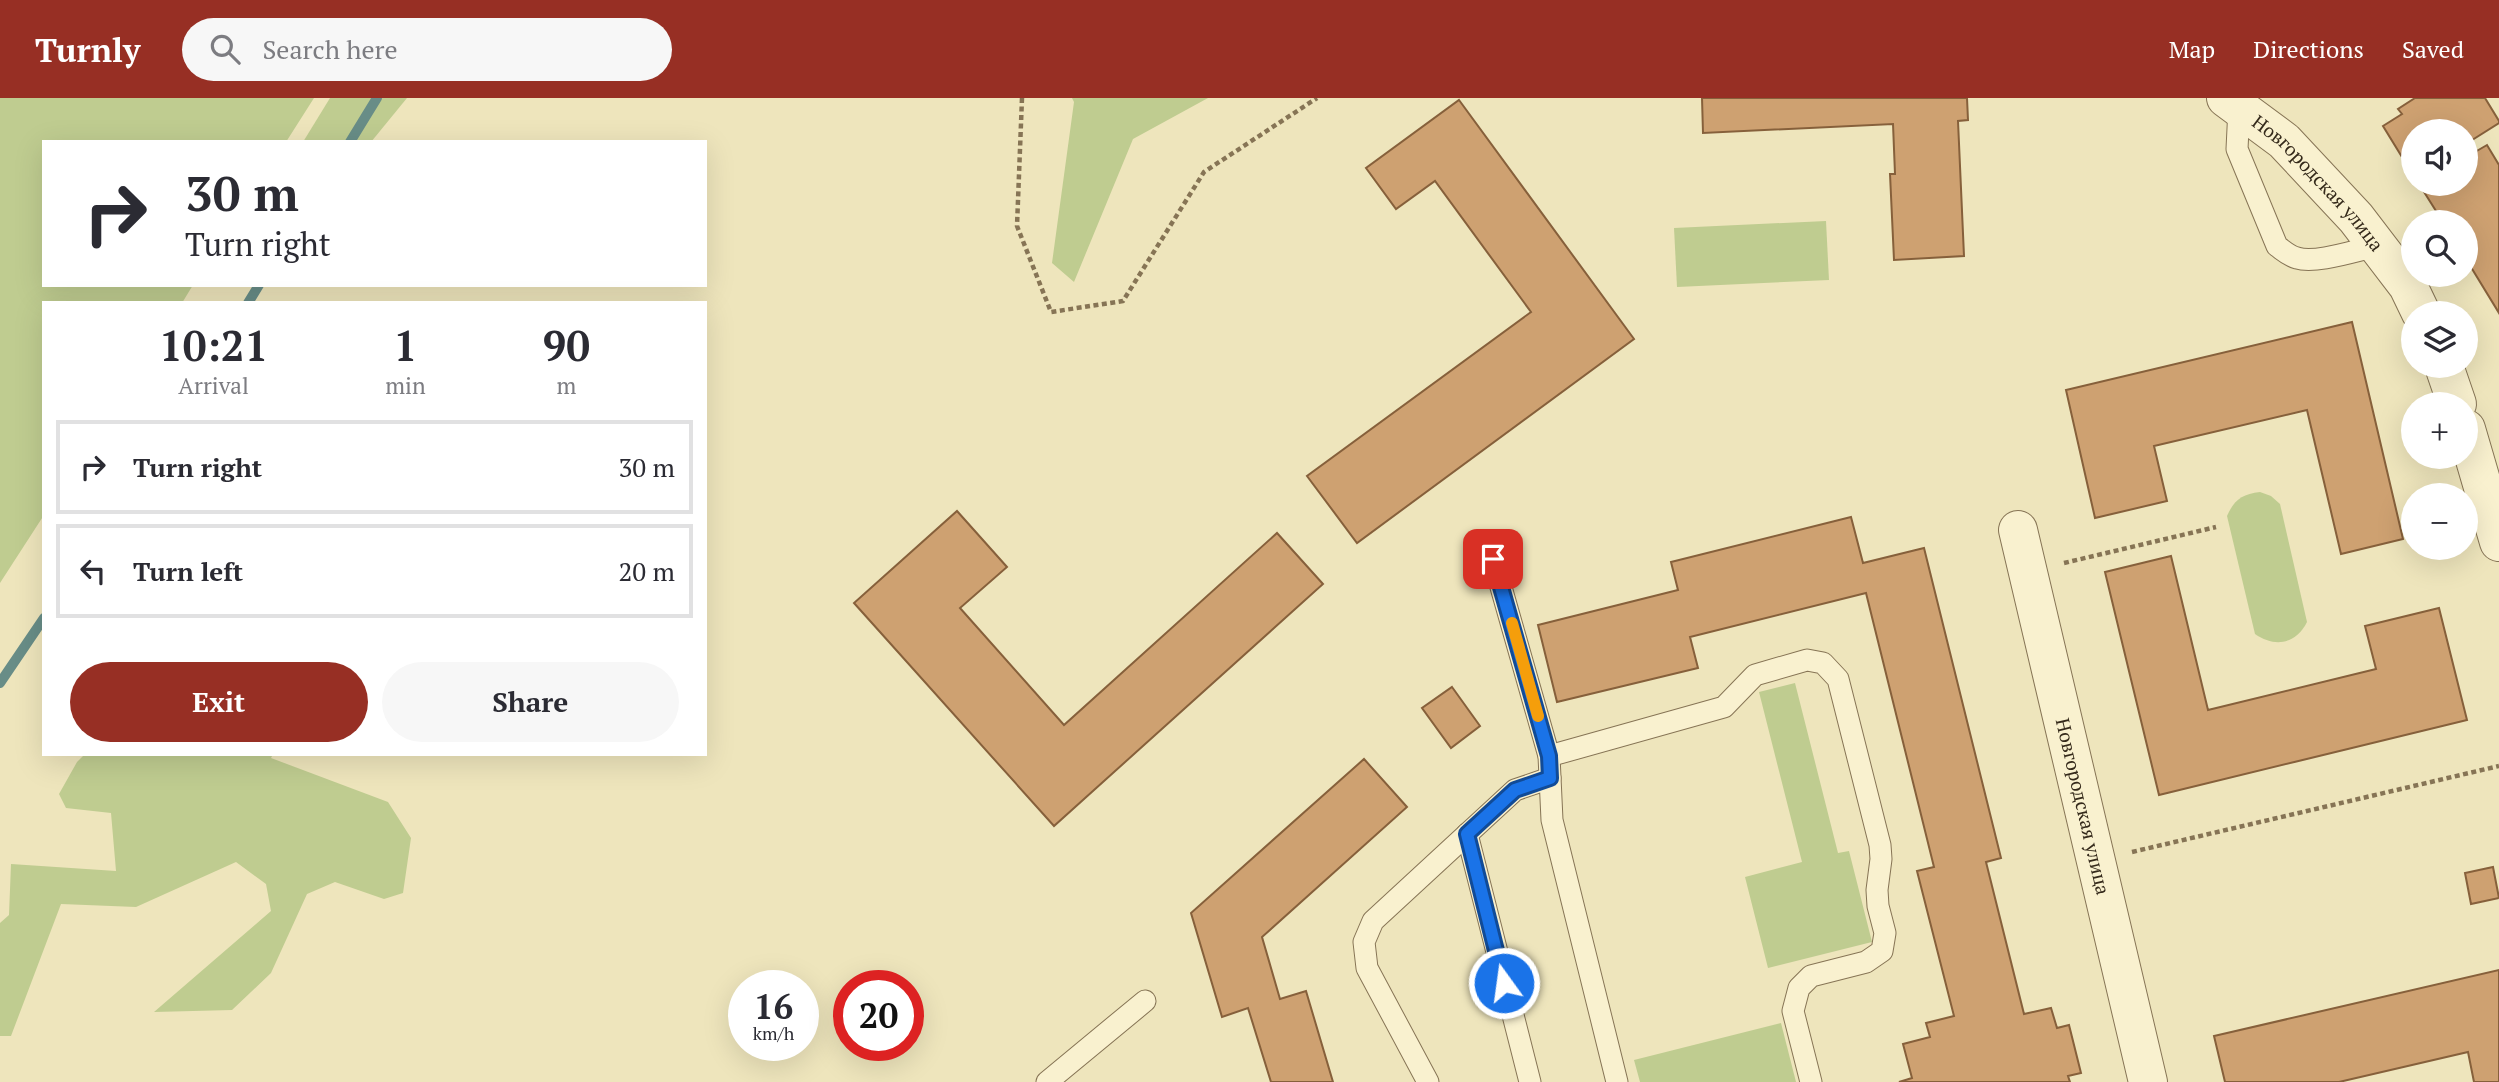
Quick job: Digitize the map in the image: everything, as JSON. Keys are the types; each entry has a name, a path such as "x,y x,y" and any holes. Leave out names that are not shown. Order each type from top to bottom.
{"street":[{"name":"Новгородская улица","path":"2233,103 2284,141 2356,218 2408,286 2415,301"},
{"path":"2478,469 2499,542"},
{"name":"Новгородская улица","path":"2018,530 2148,1082"}],"lane":[{"path":"2233,103 2237,149 2277,246 2288,255 2312,259 2377,246"},
{"path":"1493,559 1549,756 1552,820 1617,1082"},
{"path":"1549,756 1724,707 1755,675 1807,660 1823,663 1838,678 1880,845 1878,898 1885,933 1882,951 1866,962 1811,975 1799,988 1793,1011 1811,1082"},
{"path":"1428,1082 1367,968 1364,942 1373,921 1515,790 1550,778"},
{"path":"1467,834 1530,1082"},
{"path":"1047,1082 1145,1000"}],"path":[{"path":"1022,98 1017,226 1051,312 1123,301 1204,172 1317,98"},
{"path":"2028,571 2216,527"},
{"path":"2096,861 2499,766"}],"green space":[{"path":"0,98 314,98 287,140 42,140 42,287 192,287 183,301 42,301 42,518 0,583"},
{"path":"330,98 407,98 373,140 304,140"},
{"path":"1072,98 1208,98 1133,139 1074,282 1052,263 1074,102"},
{"path":"1826,221 1829,280 1677,287 1674,228"},
{"path":"2260,492 2271,496 2280,504 2307,622 2297,635 2284,642 2270,641 2255,634 2227,516 2239,499"},
{"path":"1795,683 1838,853 1849,851 1872,942 1768,968 1745,877 1802,862 1759,692"},
{"path":"83,756 272,756 271,758 388,802 411,838 403,893 384,899 335,882 307,894 271,973 232,1010 154,1012 271,911 266,884 236,862 136,907 61,904 11,1036 0,1036 0,923 9,915 11,864 116,871 111,813 66,808 59,794"},
{"path":"1781,1023 1796,1082 1640,1082 1634,1060"}],"building":[{"path":"1702,98 1967,98 1968,120 1958,121 1964,256 1894,260 1890,174 1895,174 1893,124 1703,133"},
{"path":"2415,98 2485,98 2499,123 2478,136 2478,119 2401,119 2401,155 2383,126 2402,114 2398,109"},
{"path":"1459,100 1634,339 1357,543 1307,476 1531,312 1435,181 1396,209 1366,168"},
{"path":"2487,145 2499,165 2499,313 2478,279 2478,210 2435,210 2427,196 2478,196 2478,150"},
{"path":"2352,322 2401,539 2341,554 2307,410 2154,446 2167,501 2095,518 2066,390"},
{"path":"957,511 1007,567 960,608 1064,725 1277,533 1323,584 1054,826 854,603"},
{"path":"1851,517 1863,563 1924,548 2001,858 1986,862 2024,1014 2051,1008 2057,1028 2069,1025 2081,1073 2068,1076 2070,1082 1899,1082 1912,1078 1903,1044 1930,1037 1926,1023 1954,1016 1917,871 1934,867 1866,593 1690,637 1698,668 1557,702 1538,625 1678,590 1671,562"},
{"path":"2171,556 2208,710 2376,669 2365,626 2439,608 2467,720 2159,795 2105,572"},
{"path":"1452,687 1480,726 1451,748 1422,708"},
{"path":"1364,759 1407,807 1262,937 1280,999 1306,991 1333,1082 1271,1082 1248,1008 1222,1017 1191,913"},
{"path":"2493,867 2499,898 2471,904 2465,873"},
{"path":"2499,970 2499,1082 2474,1082 2468,1052 2339,1082 2225,1082 2214,1036"}],"waterway":[{"path":"351,140 377,98"},
{"path":"249,301 258,287"},
{"path":"0,683 42,621"}],"slow traffic":[{"path":"1512,623 1538,716"}],"route":[{"path":"1493,559 1549,756 1550,778 1515,790 1467,834 1504,983"}]}
